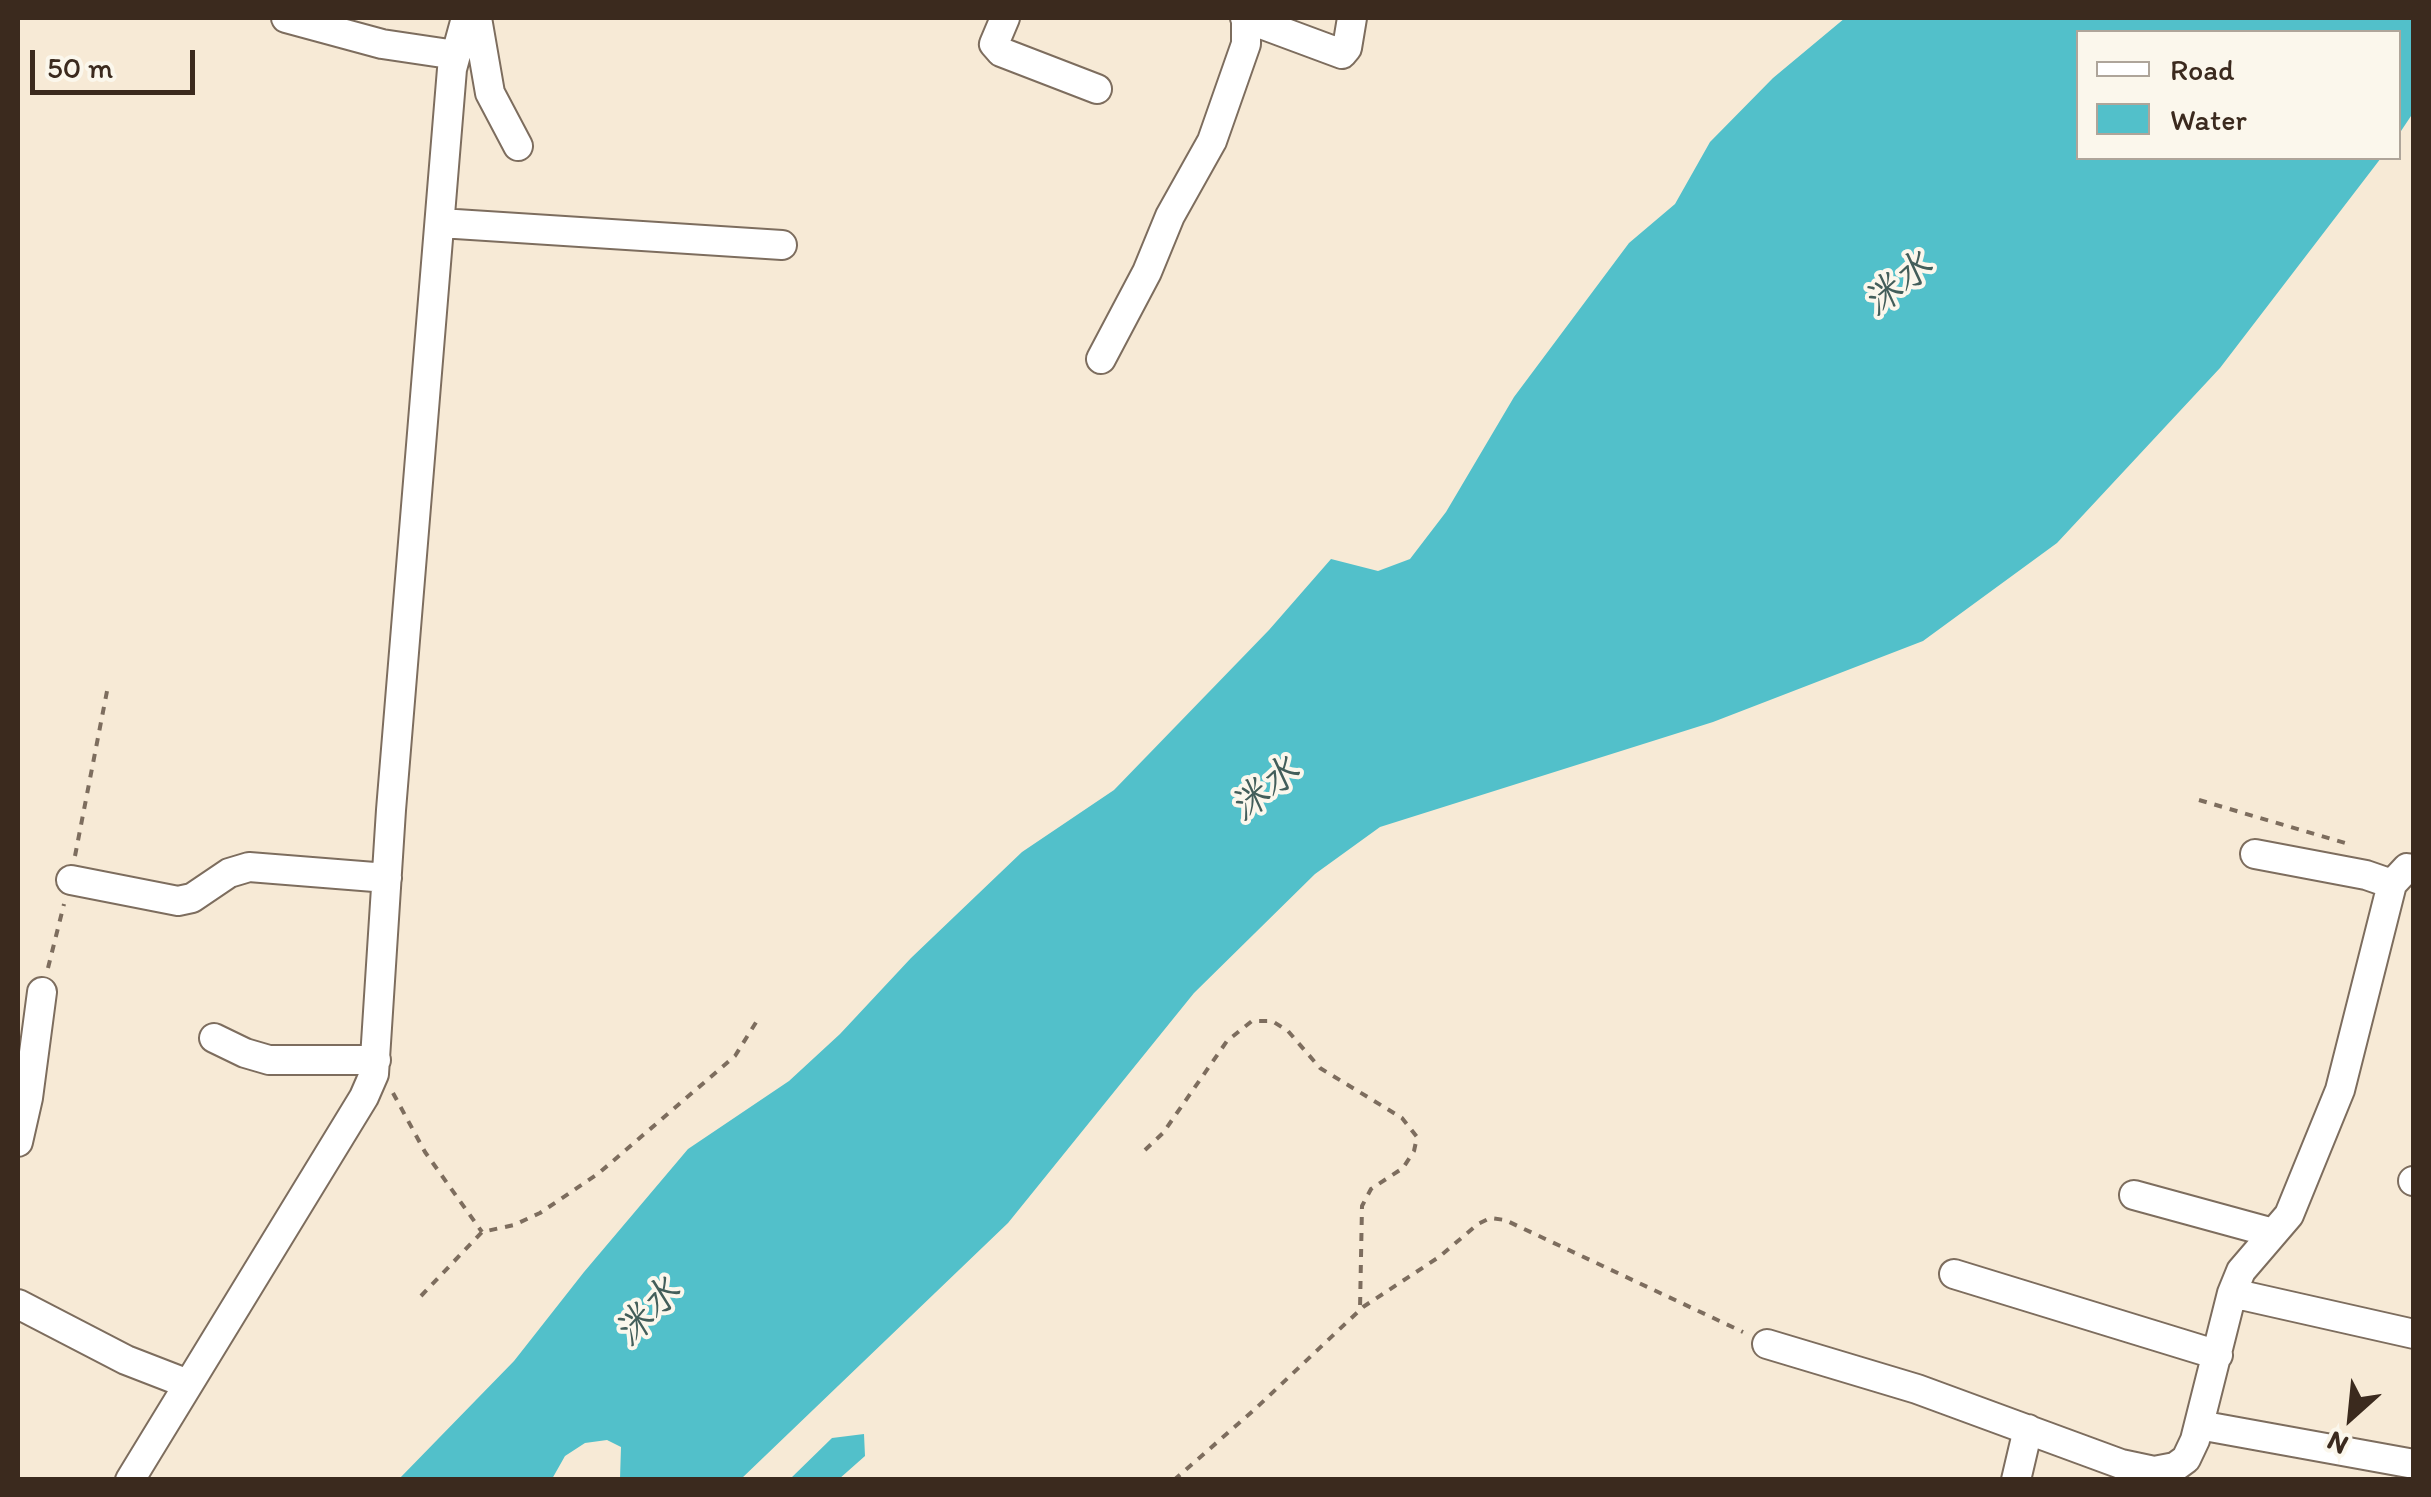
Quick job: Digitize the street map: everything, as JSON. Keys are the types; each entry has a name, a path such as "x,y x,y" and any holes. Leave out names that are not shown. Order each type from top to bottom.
{"street":[{"path":"286,18 382,44 456,55"},
{"path":"130,1480 374,1074 440,222 456,55 466,18"},
{"path":"477,18 490,94 518,146"},
{"path":"1005,18 994,44 1001,52 1097,89"},
{"path":"1101,359 1148,272 1170,216 1212,141 1246,44 1246,18 1342,54 1347,48 1352,18"},
{"path":"440,222 782,245"},
{"path":"1768,1344 1917,1389 2121,1464 2154,1472 2175,1467 2186,1459 2199,1425 2232,1293 2242,1271 2289,1215 2340,1090 2403,877 2366,875 2255,854"},
{"path":"70,880 178,901 192,898 229,873 249,867 387,878"},
{"path":"18,1142 42,992"},
{"path":"214,1038 244,1054 270,1060 376,1060"},
{"path":"2134,1195 2273,1233"},
{"path":"1954,1274 2218,1355"},
{"path":"2232,1293 2414,1334"},
{"path":"18,1304 126,1360 188,1384"},
{"path":"2199,1425 2414,1464"},
{"path":"2016,1480 2028,1429"}],"path":[{"path":"42,992 70,880 108,686"},
{"path":"2199,800 2362,850"},
{"path":"421,1296 482,1232 514,1225 540,1213 599,1173 735,1056 760,1016"},
{"path":"1145,1150 1163,1133 1226,1042 1252,1020 1272,1021 1288,1031 1320,1068 1402,1118 1417,1137 1404,1168 1371,1189 1362,1206 1360,1310"},
{"path":"376,1060 426,1152 482,1232"},
{"path":"1174,1480 1360,1310 1439,1258 1490,1218 1505,1220 1768,1344"}],"water":[{"name":"洣水","path":"1845,18 2413,18 2413,113 2401,131 2401,30 2076,30 2076,160 2379,160 2220,368 2057,543 1923,641 1713,722 1380,827 1315,874 1194,993 1008,1223 741,1479 620,1479 621,1447 607,1440 585,1443 565,1456 552,1479 399,1479 514,1361 688,1149 789,1081 1022,852 1114,790 1269,630 1331,559 1378,571 1410,559 1446,512 1514,397 1629,243 1675,204 1710,142 1773,78"},
{"path":"864,1434 865,1456 839,1479 790,1479 832,1438"}]}
